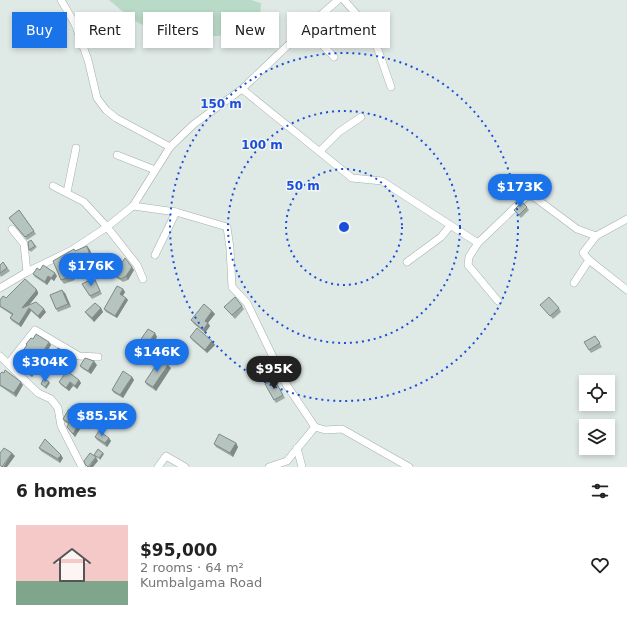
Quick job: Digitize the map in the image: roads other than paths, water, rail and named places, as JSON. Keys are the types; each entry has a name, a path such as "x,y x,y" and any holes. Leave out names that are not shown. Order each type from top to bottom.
{"street":[{"path":"61,0 75,24 88,60 97,98 106,110 116,118 170,147"},
{"path":"324,12 338,0"},
{"path":"344,0 358,16 376,44 391,87"},
{"path":"0,288 27,272 72,250 133,206 154,170 170,147 194,124 242,89 287,46"},
{"path":"325,48 334,57"},
{"path":"242,89 352,178 382,181 478,243"},
{"path":"320,151 339,132 362,117"},
{"path":"67,192 76,148"},
{"path":"117,155 154,170"},
{"path":"53,186 84,202 107,226 137,265 142,279"},
{"path":"498,301 468,265 469,257 478,243 527,196 534,197 577,230 596,236"},
{"path":"133,206 176,212 226,227 230,248 232,288 247,303 286,384 315,427 325,430 342,428 409,467"},
{"path":"155,255 176,212"},
{"path":"627,219 596,236 583,253 589,260 627,290"},
{"path":"407,262 441,237 450,226"},
{"path":"12,229 24,244 27,272"},
{"path":"574,283 589,260"},
{"path":"9,363 35,330 80,356 98,357"},
{"path":"0,356 9,363 38,393 51,399 58,408 61,426 82,467"},
{"path":"268,467 286,461 315,427"},
{"path":"297,448 302,467"},
{"path":"158,467 166,456 185,467"}]}
